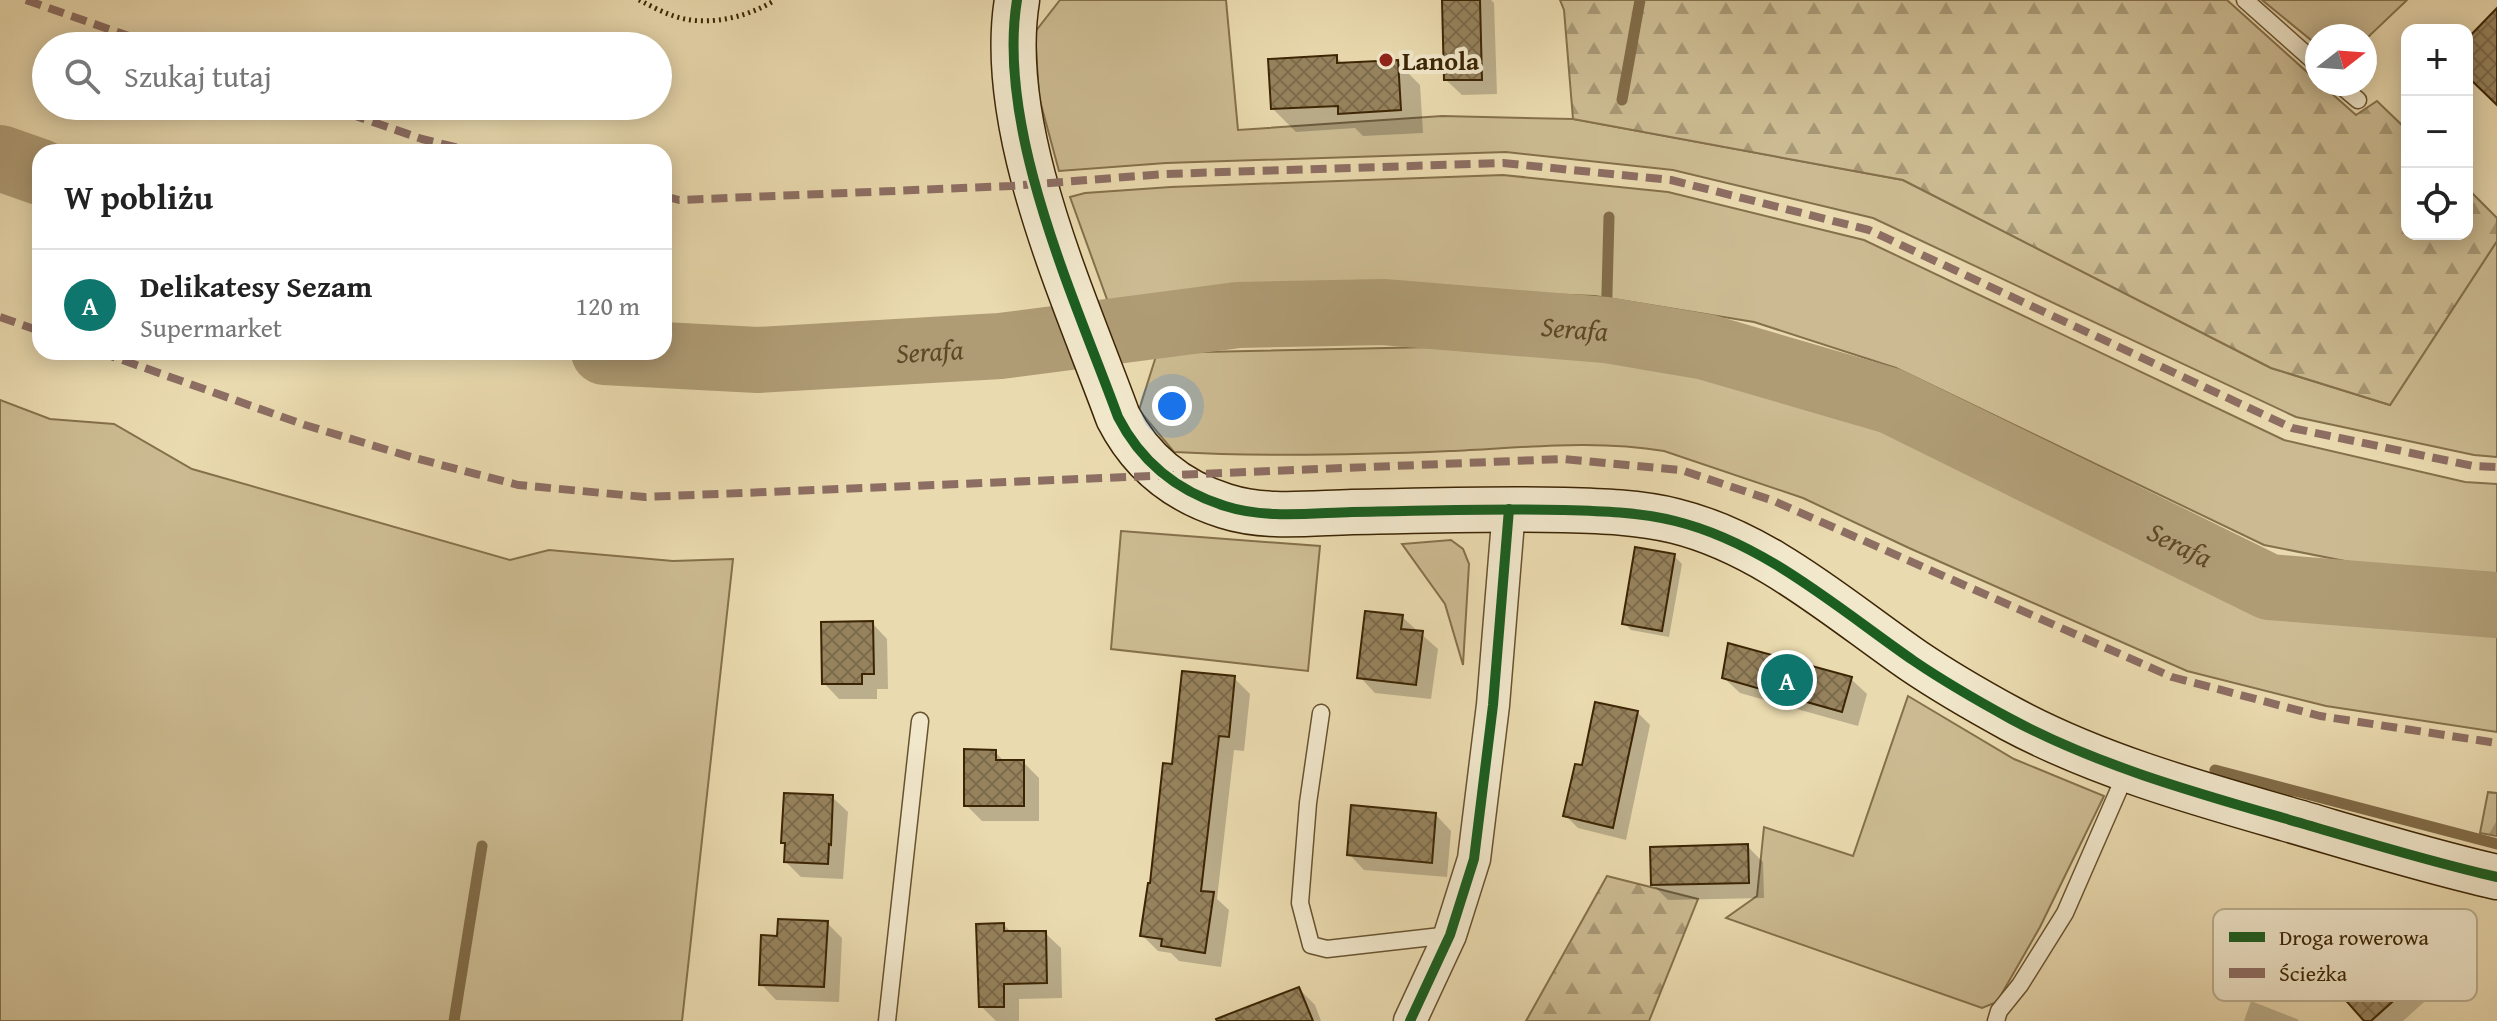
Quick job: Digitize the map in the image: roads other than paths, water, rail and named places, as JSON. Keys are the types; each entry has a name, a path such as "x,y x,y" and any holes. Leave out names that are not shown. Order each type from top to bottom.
{"street":[{"path":"1017,0 1013,34 1015,87 1041,208 1118,417 1147,462 1188,490 1228,507 1269,513 1509,509 1644,515 1676,521 1711,533 1789,573 1918,664 2010,719 2045,736 2128,770 2256,810 2454,868 2497,877"},
{"path":"1410,1021 1450,935 1474,859 1493,705 1509,509"}],"lane":[{"path":"2245,0 2305,53"},
{"path":"2353,96 2358,100"},
{"path":"1321,713 1308,803 1300,903 1311,945 1327,949 1450,935"},
{"path":"887,1021 920,721"},
{"path":"1996,1021 1999,1011 2020,985 2065,913 2128,770"}],"waterway":[{"path":"1622,100 1640,0"},
{"name":"Serafa","path":"0,158 32,169"},
{"path":"1606,330 1609,217"},
{"name":"Serafa","path":"672,356 758,360 1000,346 1238,315 1383,312 1606,330 1706,347 1891,401 2269,587 2497,605"},
{"path":"2215,770 2497,844"},
{"path":"454,1021 482,846"}],"place":[{"name":"Lanola","path":"1386,60"},
{"name":"Delikatesy Sezam","path":"1787,680"}]}
